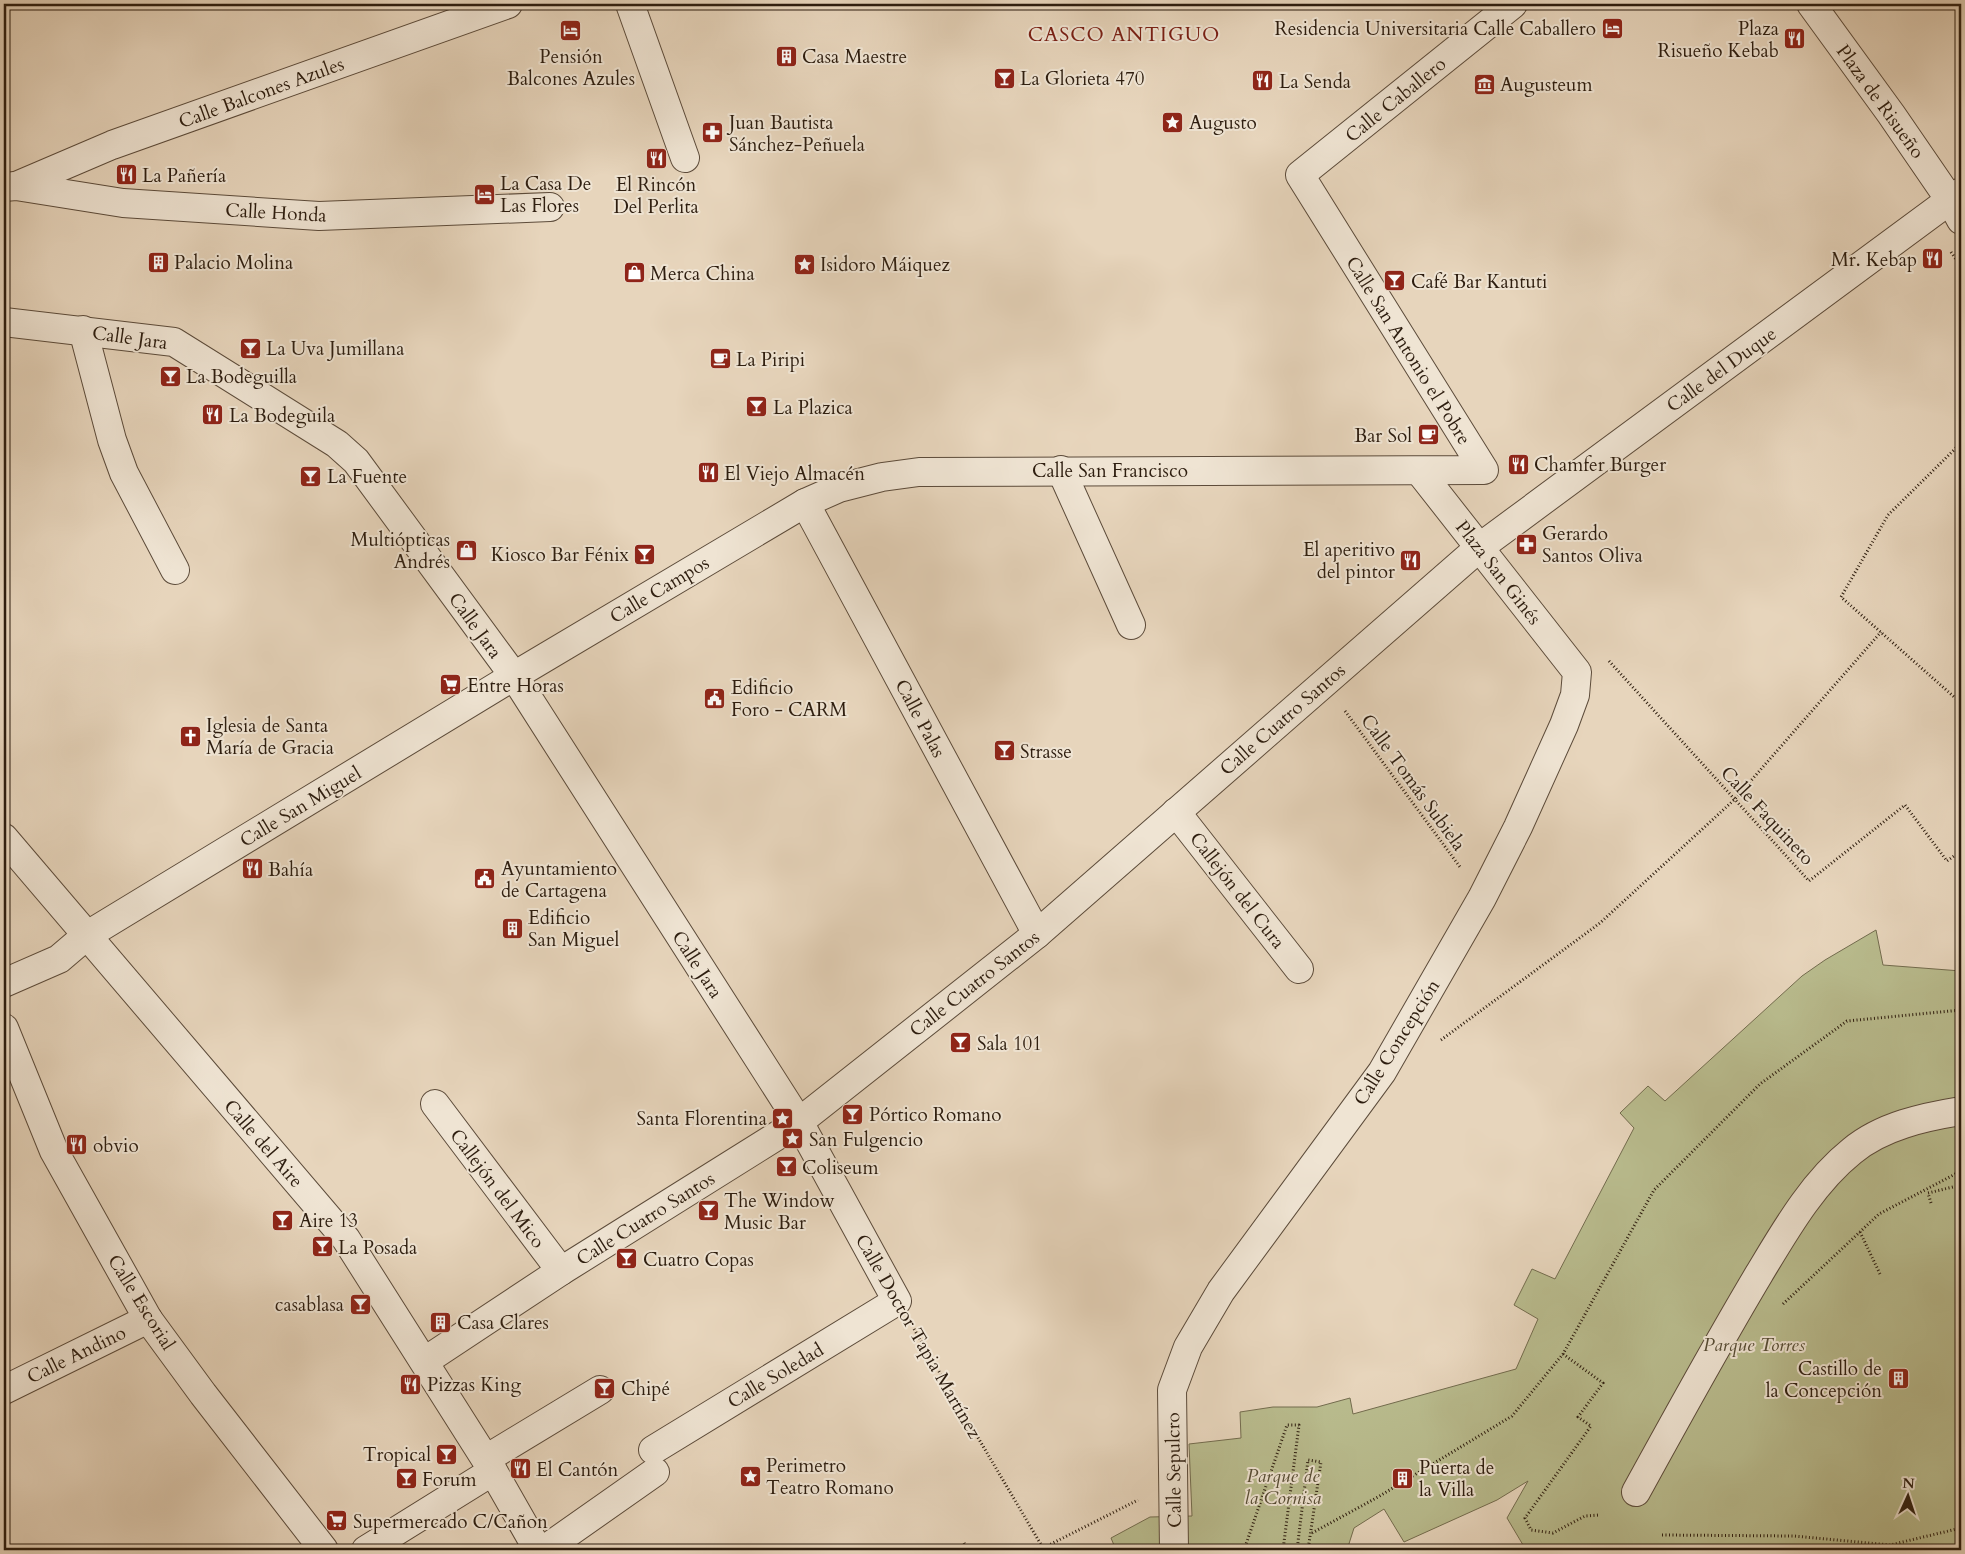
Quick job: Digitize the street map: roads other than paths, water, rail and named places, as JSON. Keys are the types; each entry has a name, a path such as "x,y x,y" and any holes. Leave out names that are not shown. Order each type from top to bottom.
{"street":[{"name":"Calle Balcones Azules","path":"10,186 112,145 508,4"},
{"path":"630,4 685,158"},
{"name":"Calle Caballero","path":"1300,175 1513,4"},
{"name":"Plaza de Risueño","path":"1811,4 1957,204"},
{"name":"Calle San Antonio el Pobre","path":"1300,175 1484,470 1420,472"},
{"name":"Calle Honda","path":"10,186 123,203 319,216 550,208"},
{"name":"Calle del Duque","path":"1480,547 1957,204"},
{"name":"Calle Jara","path":"4,322 174,342 337,444 356,461 514,676 798,1122"},
{"path":"83,330 115,448 124,473 175,570"},
{"path":"1060,470 1131,625"},
{"name":"Calle San Francisco","path":"805,503 839,488 882,477 919,472 1060,470 1420,472"},
{"name":"Plaza San Ginés","path":"1420,472 1577,672"},
{"name":"Calle Campos","path":"514,676 805,503"},
{"name":"Calle Palas","path":"805,503 1037,934"},
{"name":"Calle Cuatro Santos","path":"425,1361 562,1271 798,1122 1037,934 1480,547"},
{"name":"Calle Concepción","path":"1172,1390 1188,1347 1221,1291 1382,1072 1482,898 1518,827 1564,725 1575,695 1577,672"},
{"name":"Calle San Miguel","path":"4,983 58,959 86,936 514,676"},
{"name":"Callejón del Cura","path":"1176,812 1299,968"},
{"name":"Calle del Aire","path":"4,838 346,1239 490,1465 538,1550"},
{"name":"Calle Escorial","path":"4,1028 54,1151 148,1319 203,1394 324,1550"},
{"name":"Callejón del Mico","path":"435,1104 562,1271"},
{"path":"1636,1492 1720,1339 1783,1234 1823,1178 1853,1150 1888,1131 1923,1117 1961,1111"},
{"name":"Calle Doctor Tapia Martínez","path":"798,1122 897,1301"},
{"name":"Calle Soledad","path":"544,1550 654,1461 897,1301"},
{"name":"Calle Andino","path":"4,1390 148,1319"},
{"path":"366,1550 600,1390"},
{"name":"Calle Sepulcro","path":"1172,1390 1175,1481 1174,1550"}],"place":[{"name":"Residencia Universitaria Calle Caballero","path":"1612,28"},
{"name":"Pensión Balcones Azules","path":"571,30"},
{"name":"Plaza Risueño Kebab","path":"1795,39"},
{"name":"Casa Maestre","path":"786,56"},
{"name":"La Glorieta 470","path":"1004,78"},
{"name":"La Senda","path":"1263,81"},
{"name":"Augusteum","path":"1484,84"},
{"name":"Augusto","path":"1173,122"},
{"name":"Juan Bautista Sánchez-Peñuela","path":"713,133"},
{"name":"El Rincón Del Perlita","path":"656,158"},
{"name":"La Pañería","path":"126,175"},
{"name":"La Casa De Las Flores","path":"484,194"},
{"name":"Mr. Kebap","path":"1933,259"},
{"name":"Palacio Molina","path":"158,262"},
{"name":"Isidoro Máiquez","path":"804,264"},
{"name":"Merca China","path":"634,273"},
{"name":"Café Bar Kantuti","path":"1395,281"},
{"name":"La Uva Jumillana","path":"250,348"},
{"name":"La Piripi","path":"720,359"},
{"name":"La Bodeguilla","path":"170,376"},
{"name":"La Plazica","path":"757,407"},
{"name":"La Bodeguila","path":"213,415"},
{"name":"Bar Sol","path":"1428,435"},
{"name":"Chamfer Burger","path":"1518,464"},
{"name":"El Viejo Almacén","path":"708,473"},
{"name":"La Fuente","path":"311,476"},
{"name":"Gerardo Santos Oliva","path":"1526,544"},
{"name":"Multiópticas Andrés","path":"466,550"},
{"name":"Kiosco Bar Fénix","path":"645,554"},
{"name":"El aperitivo del pintor","path":"1411,560"},
{"name":"Entre Horas","path":"451,685"},
{"name":"Edificio Foro - CARM","path":"715,698"},
{"name":"Iglesia de Santa María de Gracia","path":"190,736"},
{"name":"Strasse","path":"1004,751"},
{"name":"Bahía","path":"252,869"},
{"name":"Ayuntamiento de Cartagena","path":"485,879"},
{"name":"Edificio San Miguel","path":"512,928"},
{"name":"Sala 101","path":"961,1043"},
{"name":"Pórtico Romano","path":"853,1114"},
{"name":"Santa Florentina","path":"783,1118"},
{"name":"San Fulgencio","path":"793,1139"},
{"name":"obvio","path":"77,1145"},
{"name":"Coliseum","path":"786,1167"},
{"name":"The Window Music Bar","path":"708,1211"},
{"name":"Aire 13","path":"283,1220"},
{"name":"La Posada","path":"322,1247"},
{"name":"Cuatro Copas","path":"627,1259"},
{"name":"casablasa","path":"360,1304"},
{"name":"Casa Clares","path":"441,1322"},
{"name":"Castillo de la Concepción","path":"1898,1379"},
{"name":"Pizzas King","path":"411,1384"},
{"name":"Chipé","path":"605,1388"},
{"name":"Tropical","path":"447,1454"},
{"name":"El Cantón","path":"520,1469"},
{"name":"Perimetro Teatro Romano","path":"750,1476"},
{"name":"Puerta de la Villa","path":"1403,1478"},
{"name":"Forum","path":"406,1479"},
{"name":"Supermercado C/Cañon","path":"337,1521"}],"district":[{"name":"CASCO ANTIGUO","path":"1124,34"}],"park label":[{"name":"Parque Torres","path":"1754,1344"},
{"name":"Parque de la Cornisa","path":"1283,1486"}]}
